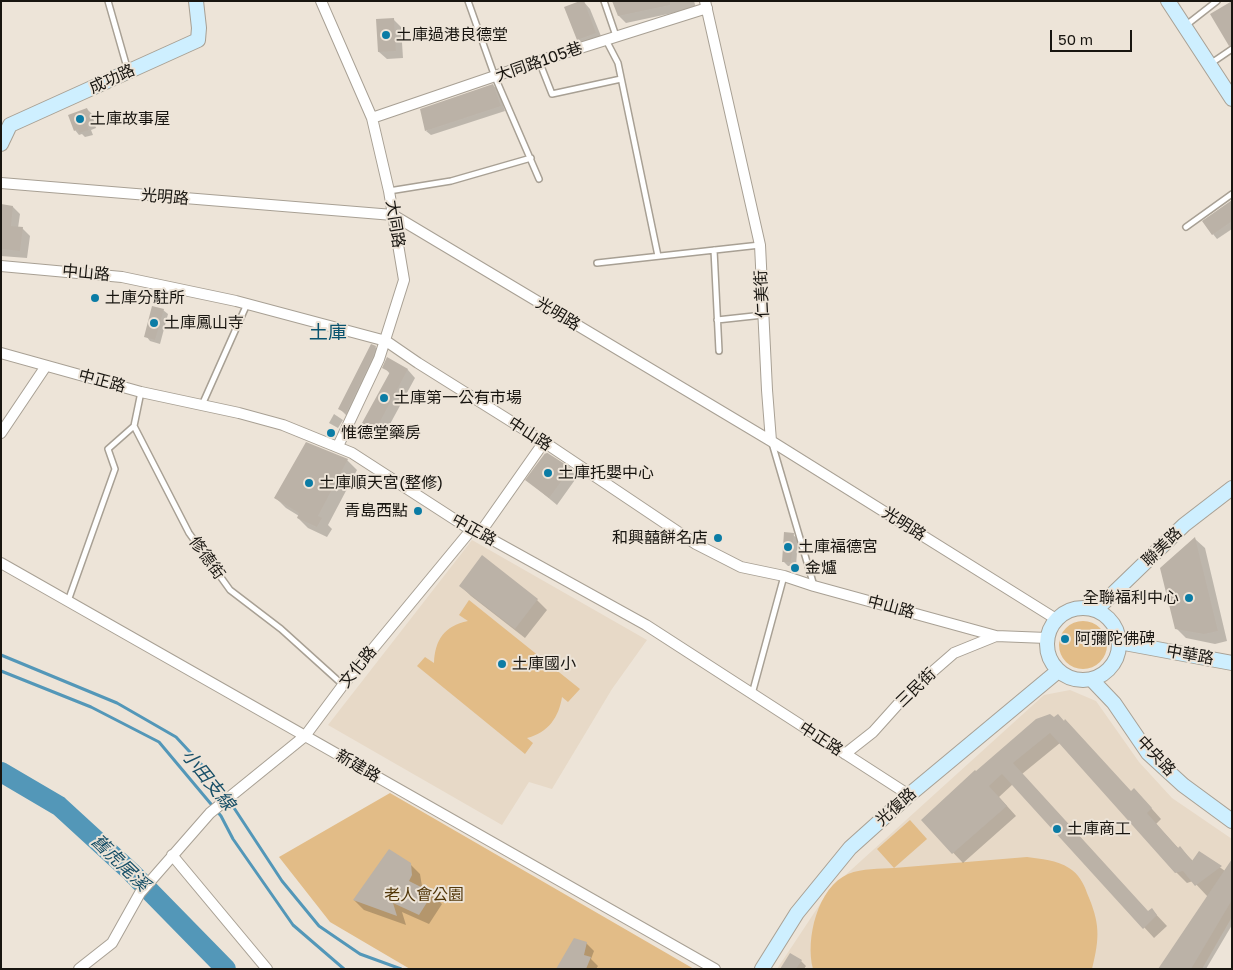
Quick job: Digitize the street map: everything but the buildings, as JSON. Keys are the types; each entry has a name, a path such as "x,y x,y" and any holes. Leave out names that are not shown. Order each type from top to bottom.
{"street":[{"name":"成功路","path":"1,144 10,125 198,40 199,28 196,1"},
{"name":"大同路","path":"321,1 372,118 389,191 404,280 379,359 338,446"},
{"path":"1168,1 1232,99"},
{"name":"大同路105巷","path":"372,118 706,4"},
{"name":"仁美街","path":"706,4 760,245 771,441"},
{"name":"光明路","path":"1,183 393,216 771,441 1056,619"},
{"name":"中山路","path":"1,266 122,277 247,304 386,341 544,442 696,544 741,567 784,575 814,586 996,636 1047,638"},
{"name":"中正路","path":"1,353 141,392 239,413 283,425 338,446 476,532 646,625 909,795"},
{"path":"1,432 46,366"},
{"name":"文化路","path":"172,855 210,813 305,736 343,685 476,532 544,442"},
{"name":"聯美路","path":"1096,610 1184,525 1232,488"},
{"name":"新建路","path":"1,563 715,969"},
{"path":"1085,608 1096,610 1105,615 1117,632 1120,642 1118,655 1112,666 1103,675 1092,680 1080,681 1068,678 1058,671 1051,661 1047,650 1047,638 1050,628 1056,619 1065,612 1085,608"},
{"name":"三民街","path":"845,754 873,732 908,693 954,653 996,636"},
{"name":"中華路","path":"1120,642 1232,662"},
{"name":"光復路","path":"762,969 797,913 850,848 909,795 1058,671"},
{"name":"中央路","path":"1092,680 1114,703 1148,753 1183,785 1228,816"},
{"path":"79,969 112,943 140,893 172,855 267,969"}],"lane":[{"path":"108,1 128,72"},
{"path":"468,1 495,77 539,178"},
{"path":"604,1 658,256"},
{"path":"1184,26 1217,1"},
{"path":"1209,64 1232,49"},
{"path":"539,61 552,94 621,79"},
{"path":"389,191 451,181 531,158"},
{"path":"1186,226 1232,194"},
{"path":"597,263 760,245"},
{"path":"714,250 719,350"},
{"path":"202,405 247,304"},
{"path":"717,320 763,316"},
{"path":"68,601 115,469 108,449 134,426 141,392"},
{"name":"修德街","path":"134,426 188,533 230,590 281,629 343,685"},
{"name":"仁美街","path":"771,441 814,586"},
{"path":"752,694 784,575"}],"shaded area":[{"name":"土庫國小","path":"472,540 647,640 612,689 552,789 529,782 502,825 328,725"},
{"name":"土庫商工","path":"1070,690 1096,701 1139,762 1172,798 1232,839 1232,917 1202,969 777,969 830,889 1044,695"}],"green space":[{"path":"469,600 580,689 568,702 562,697 558,711 547,728 527,738 533,743 525,754 417,666 425,657 434,663 436,647 442,635 453,626 468,621 459,615"},
{"path":"1083,621 1092,623 1100,628 1105,636 1107,645 1105,654 1100,662 1092,667 1083,669 1074,667 1066,662 1061,654 1059,645 1061,636 1066,628 1074,623"},
{"name":"老人會公園","path":"390,793 694,969 410,969 330,922 279,857"},
{"path":"910,820 927,839 894,868 877,849"},
{"path":"1027,857 1049,860 1064,865 1072,870 1080,879 1094,913 1097,939 1092,969 813,969 811,943 813,929 816,915 829,890 848,874 871,869"}],"waterway":[{"path":"1,655 117,703 176,737 215,779 282,881 319,926 360,954 401,969"},
{"name":"小田支線","path":"1,671 91,707 159,742 221,816 233,839 293,925 344,969"},
{"name":"舊虎尾溪","path":"1,772 59,806 131,872 226,969"}],"place":[{"name":"土庫過港良德堂","path":"386,35"},
{"name":"土庫故事屋","path":"80,119"},
{"name":"土庫分駐所","path":"95,298"},
{"name":"土庫鳳山寺","path":"154,323"},
{"name":"土庫第一公有市場","path":"384,398"},
{"name":"惟德堂藥房","path":"331,433"},
{"name":"土庫托嬰中心","path":"548,473"},
{"name":"土庫順天宮(整修)","path":"309,483"},
{"name":"青島西點","path":"418,511"},
{"name":"和興囍餅名店","path":"718,538"},
{"name":"土庫福德宮","path":"788,547"},
{"name":"金爐","path":"795,568"},
{"name":"全聯福利中心","path":"1189,598"},
{"name":"阿彌陀佛碑","path":"1065,639"},
{"name":"土庫國小","path":"502,664"},
{"name":"土庫商工","path":"1057,829"}],"district":[{"name":"土庫","path":"328,333"}]}
